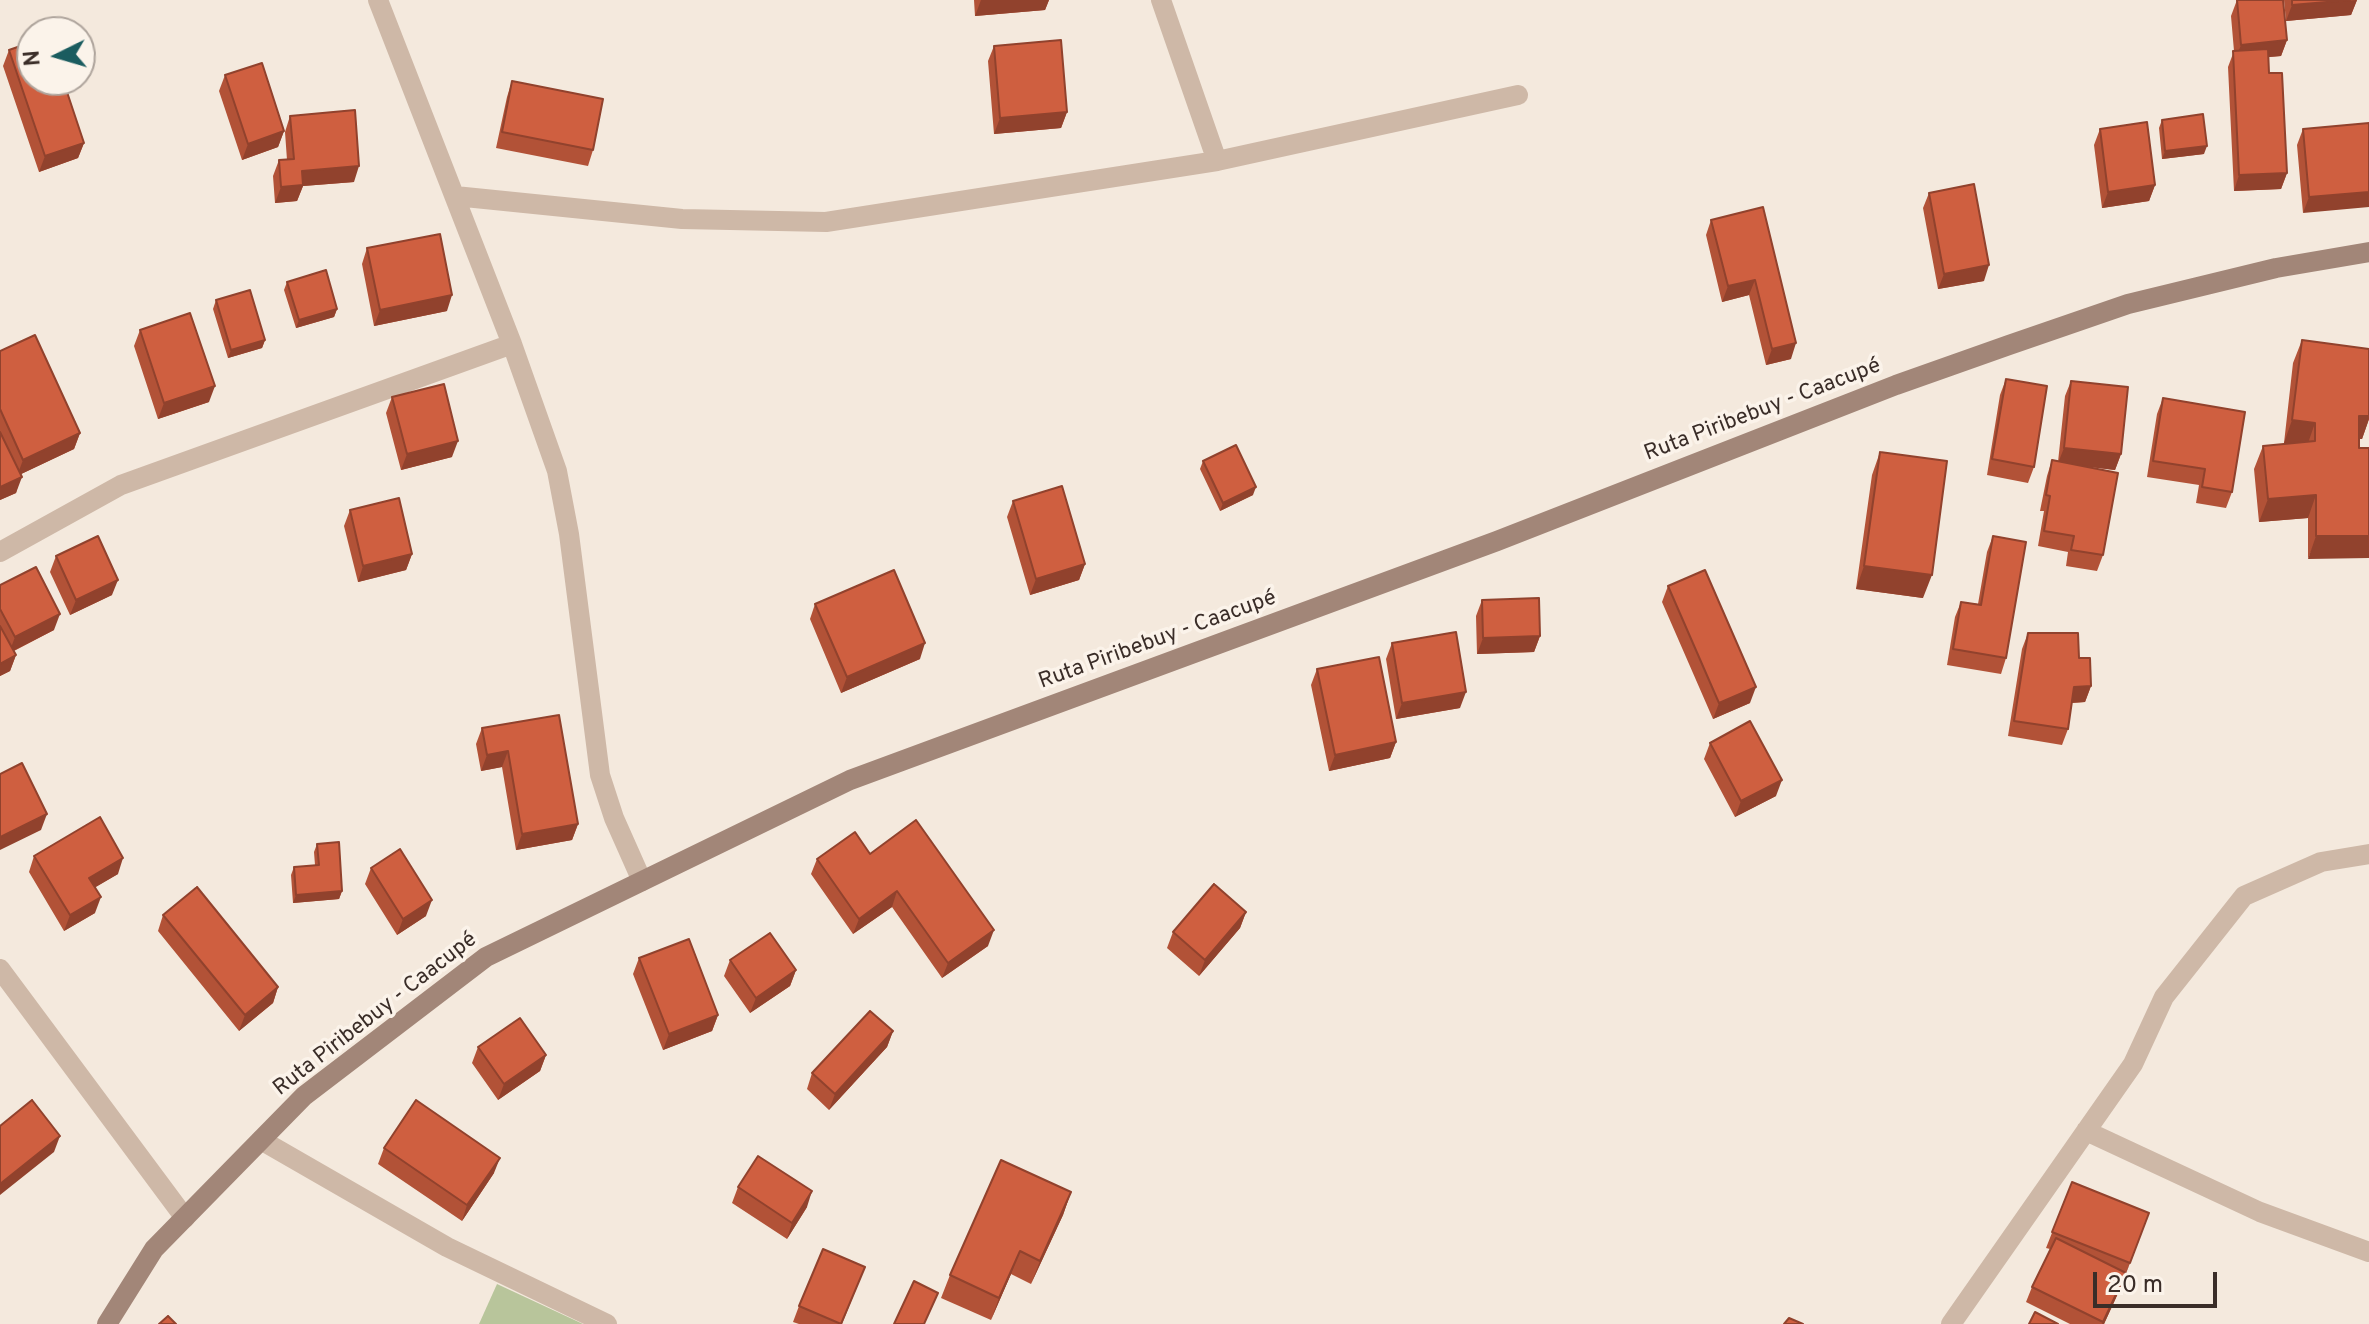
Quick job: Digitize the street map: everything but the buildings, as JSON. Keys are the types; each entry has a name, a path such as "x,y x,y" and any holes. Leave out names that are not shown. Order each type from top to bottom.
{"street":[{"path":"378,0 512,344 557,471 569,534 600,775 614,818 642,881"},
{"path":"1161,0 1217,161"},
{"path":"455,196 682,219 826,222 1217,161 1518,95"},
{"name":"Ruta Piribebuy - Caacupé","path":"107,1324 154,1249 304,1096 486,957 850,780 1497,541 1896,385 2128,304 2276,268 2369,252"},
{"path":"0,552 121,485 512,344"},
{"path":"1951,1324 2133,1064 2164,997 2244,896 2321,862 2369,854"},
{"path":"0,969 185,1218"},
{"path":"2086,1131 2260,1212 2369,1252"},
{"path":"261,1140 447,1247 607,1324"}],"green space":[{"path":"497,1284 583,1324 479,1324"}]}
